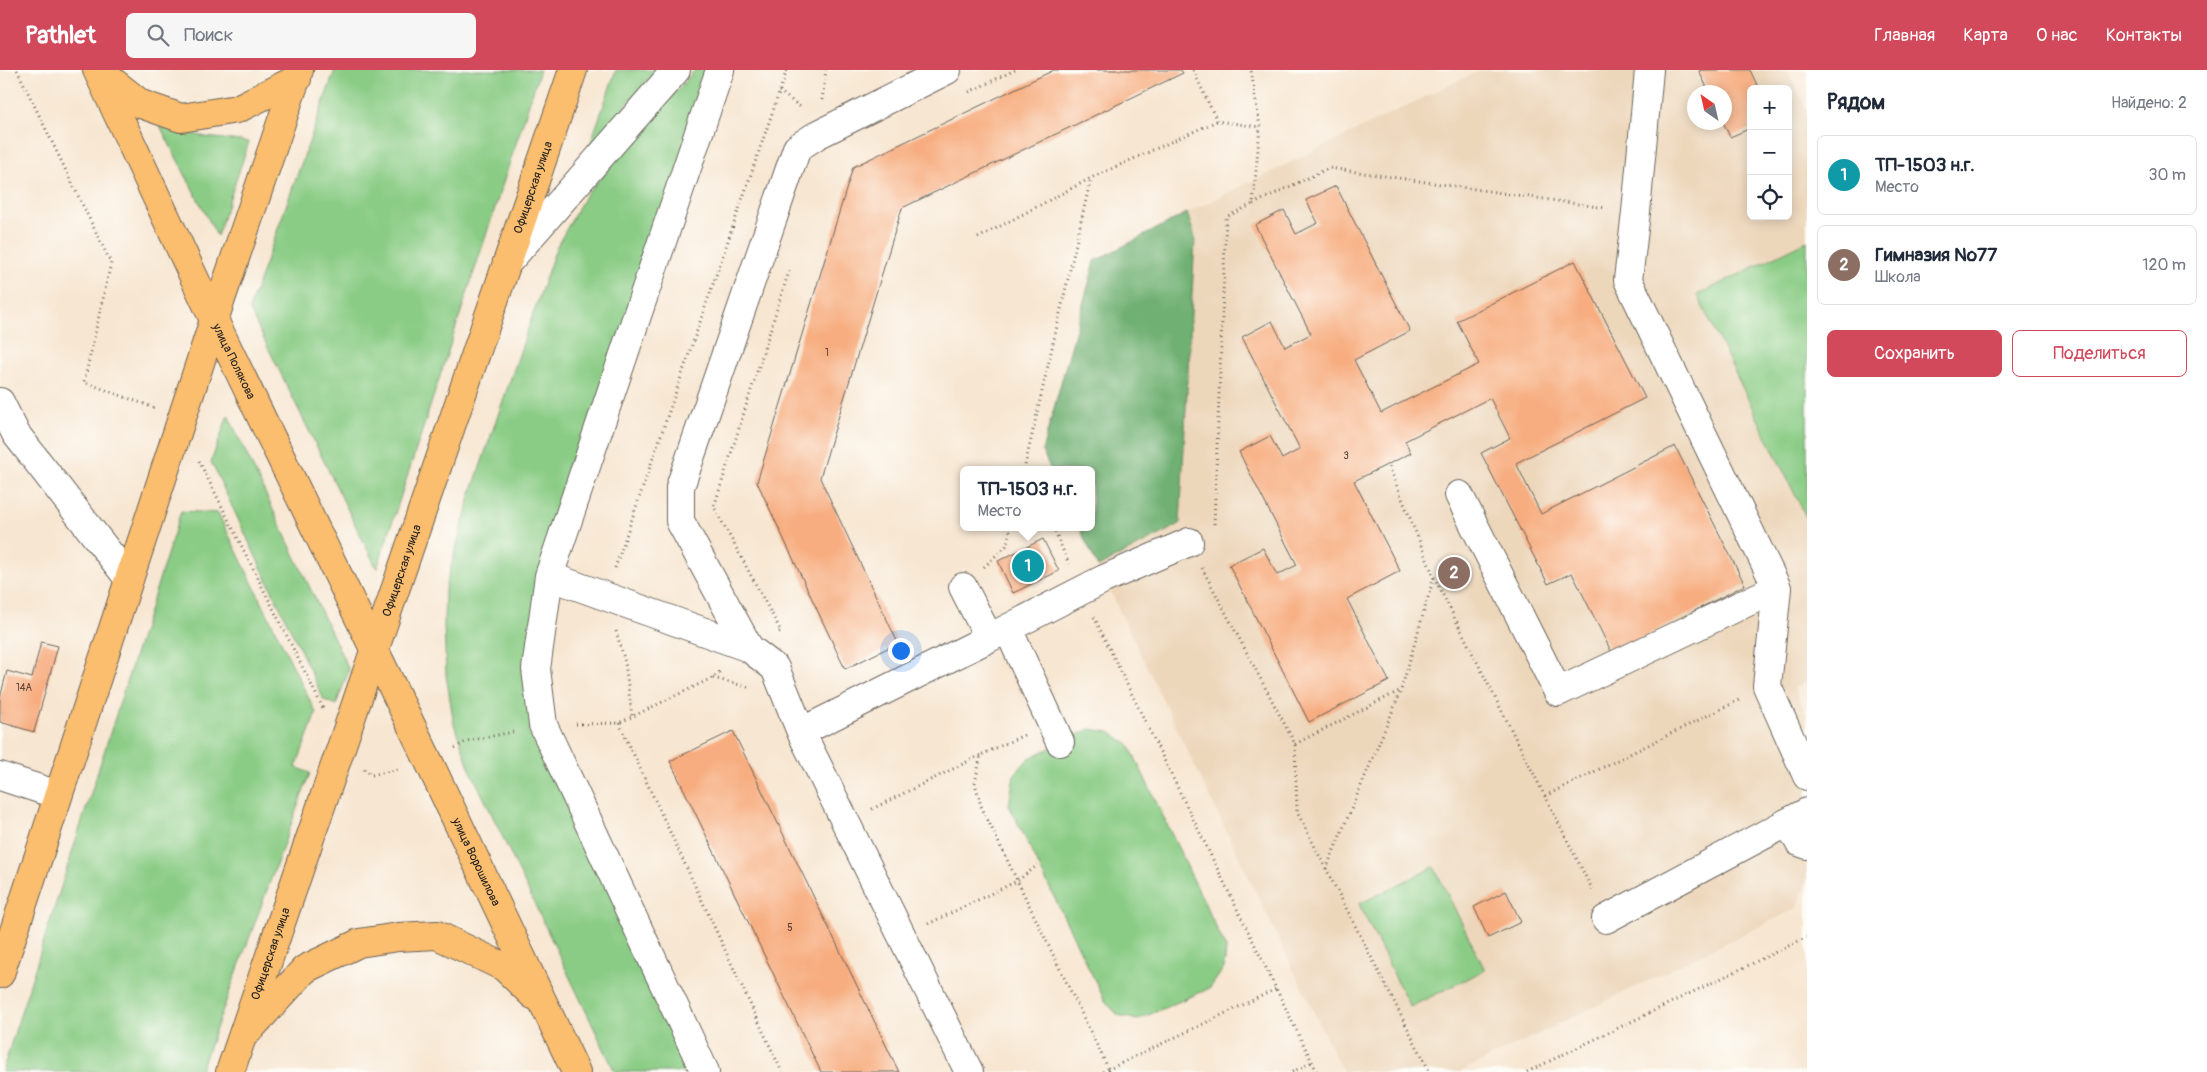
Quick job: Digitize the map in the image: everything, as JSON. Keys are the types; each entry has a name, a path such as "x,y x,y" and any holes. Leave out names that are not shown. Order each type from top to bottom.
{"main road":[{"path":"98,70 141,104 181,118 237,109 298,74"},
{"name":"улица Полякова","path":"98,70 214,320 374,651"},
{"name":"Офицерская улица","path":"230,1072 573,70"},
{"path":"0,974 214,320 298,74"},
{"name":"улица Ворошилова","path":"374,651 576,1072"},
{"path":"240,1040 305,969 359,943 398,937 437,935 479,955 504,967 546,1008"}],"street":[{"path":"506,264 676,70"},
{"path":"705,1072 543,725 536,670 549,576 720,70"},
{"path":"749,648 680,521 680,487 683,477 797,148 817,135 947,70"},
{"path":"1649,70 1628,280 1777,588 1767,686 1807,776"},
{"path":"0,402 16,434 129,579"},
{"path":"1459,496 1558,692 1777,588"},
{"path":"802,732 1081,591 1189,542"},
{"path":"549,576 749,648 775,668 802,732 969,1072"},
{"path":"963,587 999,633 1055,733"},
{"path":"0,776 58,795"},
{"path":"1606,919 1798,818 1799,842 1807,845"}],"path":[{"path":"17,70 111,263 84,382"},
{"path":"1193,70 1217,121"},
{"path":"1251,70 1260,127 1253,204"},
{"path":"780,91 803,108"},
{"path":"978,238 1091,178 1217,121 1260,127"},
{"path":"1430,1072 1297,812 1295,744 1189,542 1214,530 1226,217 1329,168 1636,212"},
{"path":"1025,466 1091,178"},
{"path":"782,1072 619,723 712,678 749,648 781,630 714,507 792,262"},
{"path":"1388,464 1434,577 1606,919"},
{"path":"963,587 1006,546 1010,531"},
{"path":"1054,531 1081,591 1317,1072"},
{"path":"1326,869 1401,690 1434,577"},
{"path":"1545,796 1767,686"},
{"path":"1295,744 1401,690"},
{"path":"846,821 981,755 1055,733"},
{"path":"981,755 975,783 981,806 1110,1071"},
{"path":"902,936 1017,881 1038,865"},
{"path":"1527,1072 1807,937"},
{"path":"1103,1072 1110,1071 1276,989"},
{"path":"1292,1072 1312,1062"}],"shaded area":[{"path":"1480,70 1787,70 1807,110 1807,681 1794,688 1807,716 1807,879 1797,908 1460,1072 1343,1072 1081,531 1095,531 1095,466 1049,466 1042,451 1095,261 1187,213"}],"green space":[{"path":"335,70 540,70 377,569 249,309"},
{"path":"616,70 656,70 588,150"},
{"path":"695,70 710,70 525,679 699,1072 615,1072 470,769 454,724 446,675 445,589 471,493 556,248 585,196"},
{"path":"160,126 206,137 249,142 217,236"},
{"path":"1187,213 1195,238 1180,524 1098,567 1081,531 1095,531 1095,466 1049,466 1042,451 1095,261"},
{"path":"1807,241 1807,519 1697,295"},
{"path":"228,415 349,670 336,705 324,700 211,462"},
{"path":"181,511 218,513 316,713 296,767 310,773 200,1072 2,1072"},
{"path":"1090,729 1110,732 1129,745 1226,948 1224,968 1210,988 1137,1020 1118,1015 1105,1001 1009,805 1014,775 1029,758"},
{"path":"1434,867 1485,970 1410,1007 1359,904"}],"building":[{"path":"1054,70 1181,70 1183,73 902,208 820,478 898,643 845,669 757,482 853,167"},
{"path":"1750,70 1757,85 1747,85 1747,130 1730,137 1727,130 1732,130 1732,85 1706,85 1699,71"},
{"path":"1336,186 1410,331 1354,360 1381,413 1479,364 1457,321 1575,261 1645,398 1516,463 1541,514 1675,446 1745,585 1612,653 1572,573 1548,584 1481,453 1510,438 1490,398 1405,441 1411,453 1354,481 1400,571 1347,599 1389,681 1309,722 1229,565 1263,548 1277,575 1297,565 1239,452 1270,436 1282,459 1300,449 1242,337 1272,321 1285,347 1311,334 1255,225 1284,210 1296,234 1318,223 1306,200"},
{"path":"1043,539 1059,571 1013,593 998,561"},
{"path":"41,642 58,646 34,732 0,722 0,698 7,671 32,678"},
{"path":"733,731 899,1072 821,1072 670,761"},
{"path":"1506,891 1521,922 1488,938 1474,907"}],"place":[{"name":"ТП-1503 н.г.","path":"1028,566"},
{"name":"Гимназия №77","path":"1454,573"}]}
